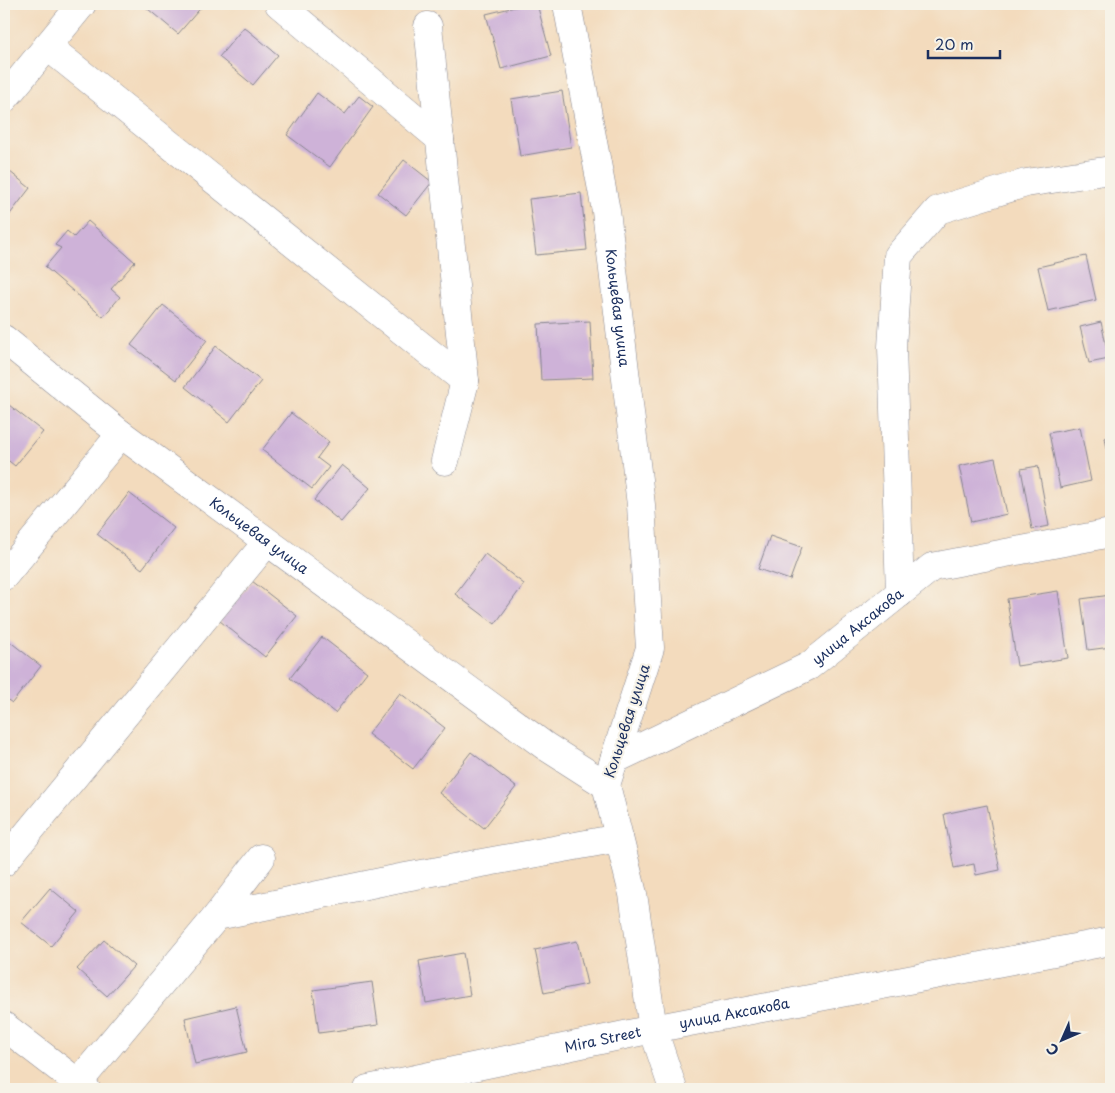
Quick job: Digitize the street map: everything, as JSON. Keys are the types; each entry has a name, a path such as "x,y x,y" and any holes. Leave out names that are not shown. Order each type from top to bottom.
{"street":[{"path":"4,98 82,4"},
{"path":"279,4 440,139"},
{"name":"Кольцевая улица","path":"4,339 121,434 545,746 610,773 650,648 641,506 606,211 567,4"},
{"path":"428,26 465,381 445,461"},
{"path":"47,46 465,381"},
{"path":"900,593 892,347 898,256 938,210 1026,183 1111,170"},
{"path":"4,576 121,434"},
{"name":"улица Аксакова","path":"610,773 808,666 932,567 1111,533"},
{"path":"4,862 267,542"},
{"name":"Mira Street","path":"368,1089 653,1029 633,894 619,838 610,773"},
{"path":"218,916 400,878 619,838"},
{"path":"4,1026 82,1087 218,916 261,858"},
{"name":"улица Аксакова","path":"653,1029 1111,941"},
{"path":"653,1029 672,1089"}],"building":[{"path":"142,4 204,4 178,34"},
{"path":"527,4 537,4 551,56 501,69 486,14"},
{"path":"244,27 278,55 253,85 219,57"},
{"path":"562,91 571,147 520,156 511,99"},
{"path":"317,93 345,114 359,96 373,107 330,167 287,135"},
{"path":"404,160 432,182 406,215 378,193"},
{"path":"4,167 30,188 4,222"},
{"path":"581,193 587,250 536,255 529,199"},
{"path":"88,221 135,262 111,289 120,297 103,317 45,267 61,248 55,245 67,231 74,237"},
{"path":"1086,256 1096,300 1048,311 1038,267"},
{"path":"163,305 207,340 176,380 131,345"},
{"path":"590,321 593,378 541,380 538,324"},
{"path":"1101,322 1109,359 1089,363 1080,327"},
{"path":"216,346 261,381 229,422 185,387"},
{"path":"4,401 43,432 15,466 4,457"},
{"path":"291,413 329,442 317,458 329,467 312,489 262,450"},
{"path":"1080,427 1091,481 1060,488 1049,433"},
{"path":"1111,436 1111,463 1110,463 1105,438"},
{"path":"995,458 1007,514 971,522 959,466"},
{"path":"342,465 370,488 341,522 314,500"},
{"path":"1038,466 1049,526 1032,529 1021,469"},
{"path":"129,493 174,528 142,569 97,534"},
{"path":"770,536 802,547 790,580 758,569"},
{"path":"485,554 524,584 495,624 455,594"},
{"path":"252,581 297,616 265,657 220,621"},
{"path":"1058,591 1068,658 1017,666 1007,599"},
{"path":"1111,595 1111,647 1088,650 1081,599"},
{"path":"4,637 41,666 12,703 4,697"},
{"path":"322,637 367,672 335,713 290,678"},
{"path":"400,693 445,728 413,769 368,734"},
{"path":"471,752 516,787 484,828 439,793"},
{"path":"987,805 1000,870 976,875 974,864 954,868 944,814"},
{"path":"50,888 79,912 51,946 21,922"},
{"path":"104,940 134,966 107,996 77,969"},
{"path":"577,941 587,984 544,993 535,950"},
{"path":"463,953 470,995 426,1003 419,961"},
{"path":"372,982 378,1025 319,1033 313,990"},
{"path":"236,1006 247,1052 195,1064 185,1018"}]}
